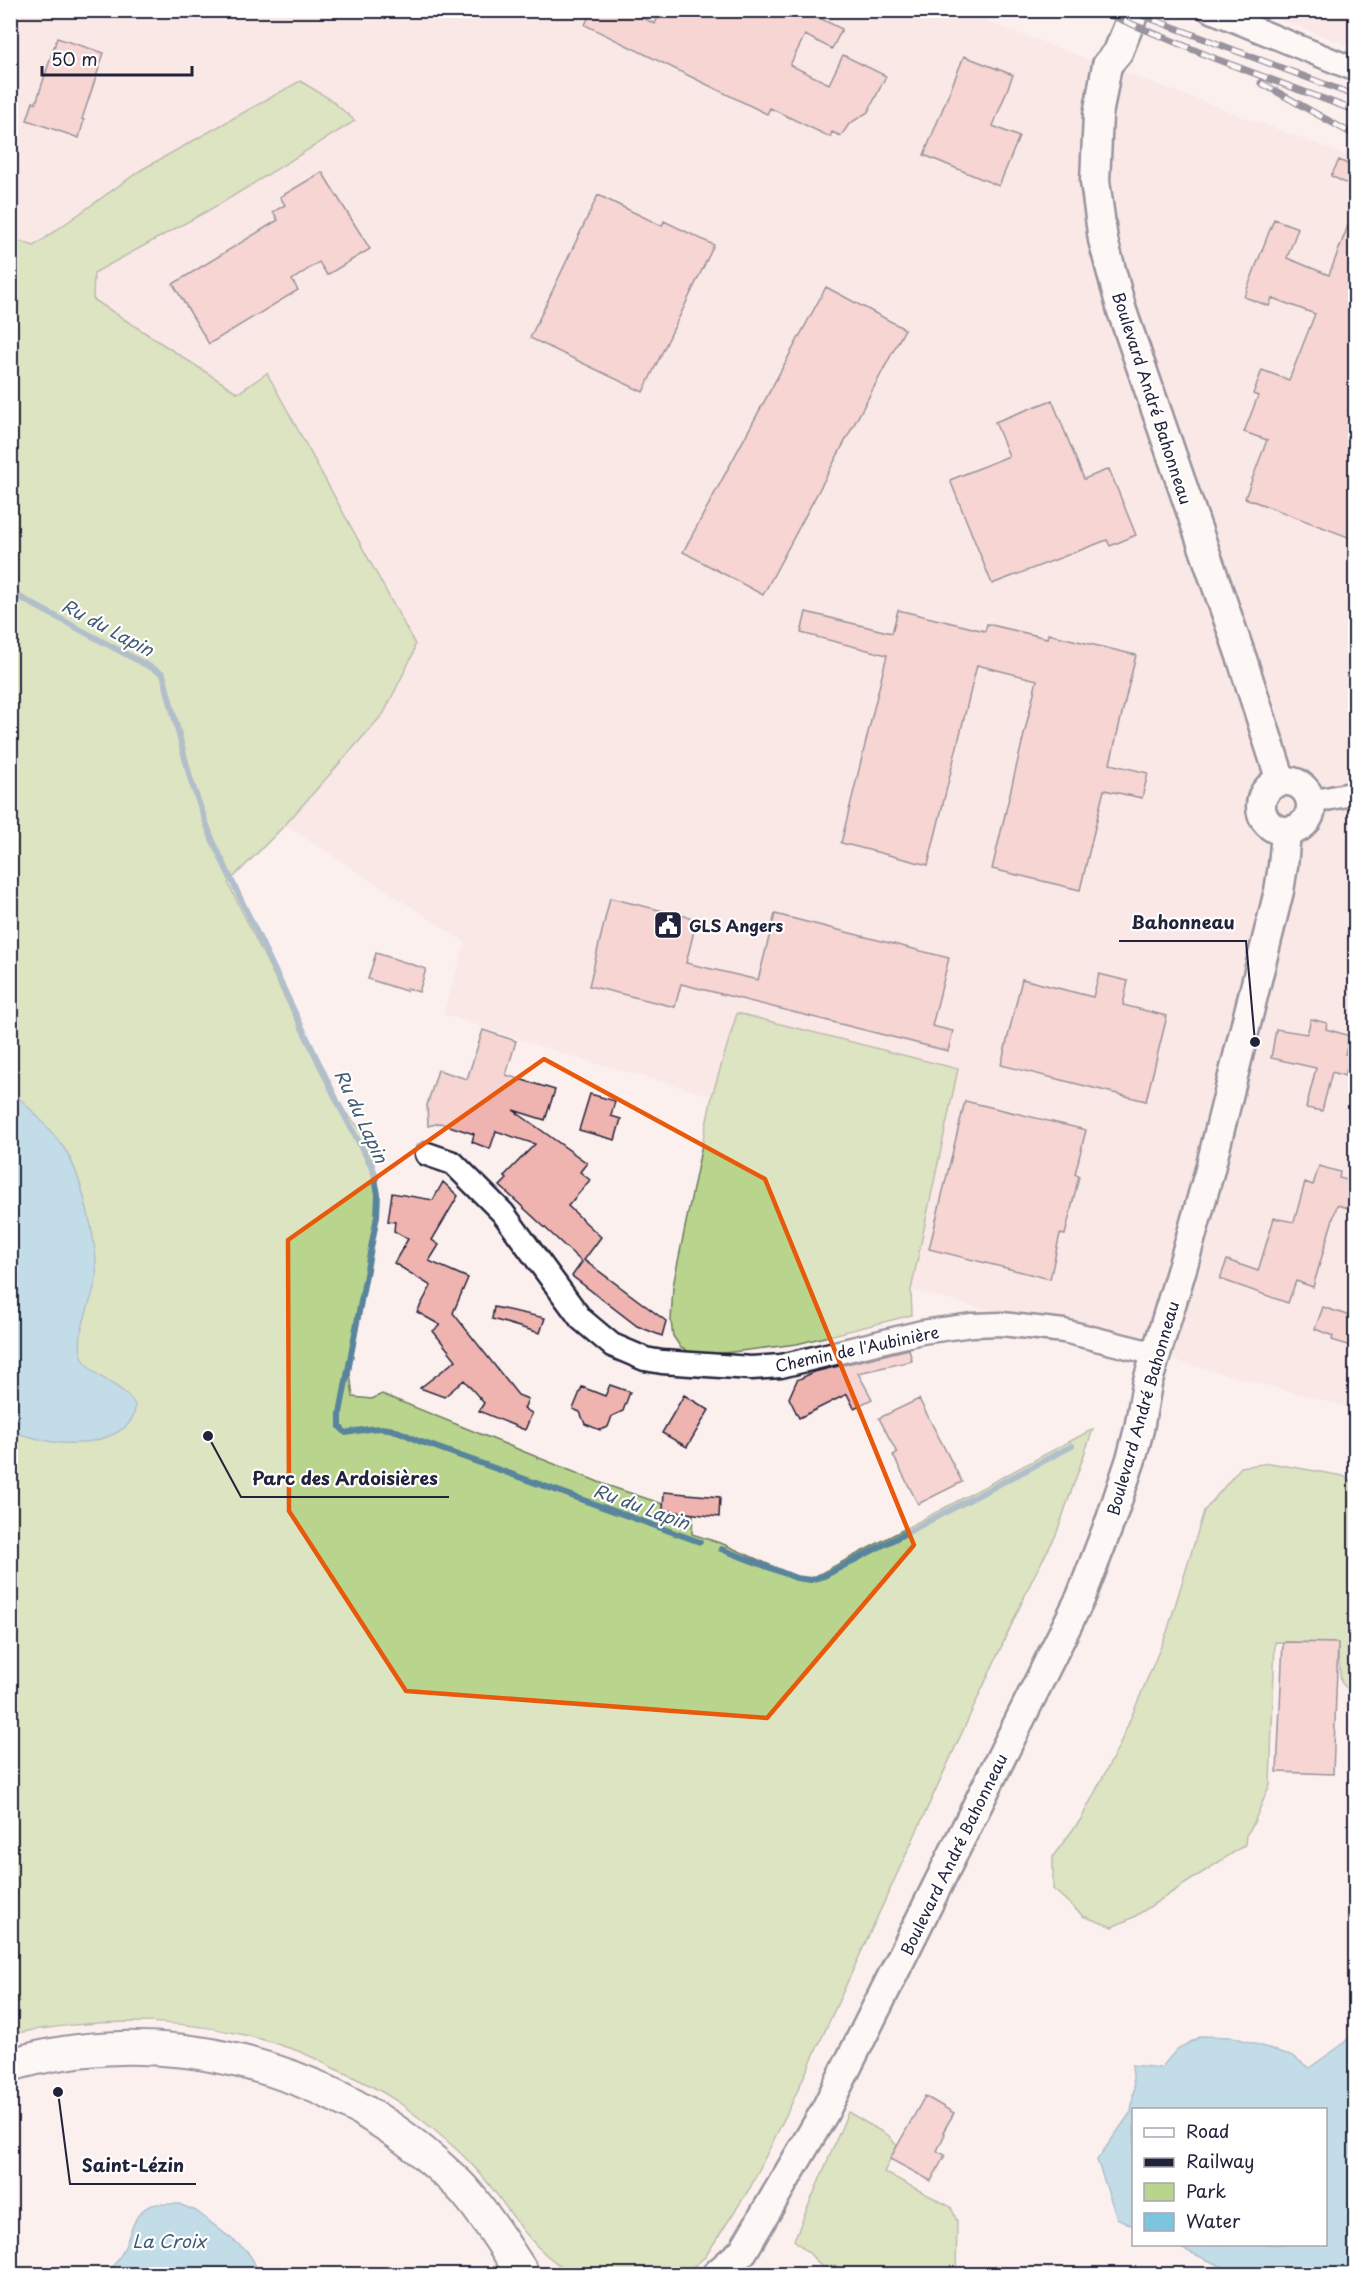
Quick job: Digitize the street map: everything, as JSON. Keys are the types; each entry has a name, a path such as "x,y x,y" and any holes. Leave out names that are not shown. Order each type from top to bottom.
{"main road":[{"path":"10,2065 34,2058 82,2052 127,2048 170,2049 242,2063 341,2097 379,2120 423,2152 468,2195 523,2274"},
{"path":"503,2245 540,2274"}],"street":[{"path":"1107,65 1107,46 1119,10"},
{"name":"Boulevard André Bahonneau","path":"1134,10 1118,52 1107,65 1098,115 1095,164 1103,240 1122,311 1242,659 1281,781"},
{"path":"1209,10 1356,70"},
{"path":"1281,781 1292,781 1301,785 1308,793 1311,802 1311,812 1307,821 1300,828 1286,832 1271,828 1260,811 1260,801 1264,792 1281,781"},
{"path":"1311,802 1356,793"},
{"name":"Boulevard André Bahonneau","path":"744,2274 775,2230 824,2113 1081,1597 1111,1519 1132,1456 1147,1384 1193,1230 1252,1004 1284,866 1286,832"},
{"name":"Chemin de l'Aubinière","path":"427,1154 453,1163 506,1216 581,1319 612,1345 645,1359 751,1368 781,1366 922,1332 972,1325 1002,1324 1064,1331 1156,1354"},
{"name":"Boulevard André Bahonneau","path":"717,2274 743,2251 824,2113"}],"highlighted area":[{"path":"544,1059 765,1179 914,1545 767,1718 406,1691 289,1511 288,1240"}],"shaded area":[{"path":"11,11 959,11 1355,158 1355,1409 911,1290 958,1069 737,1013 712,1096 569,1056 443,1014 465,942 285,825 384,713 413,654 415,644 267,373 238,393 93,299 93,273 220,204 354,120 330,99 300,81 141,170 34,246 11,238"},
{"path":"1258,11 1355,11 1355,48"}],"green space":[{"path":"300,81 330,99 355,121 220,204 94,273 93,299 238,393 267,373 415,644 413,654 384,713 285,825 228,883 341,1111 346,1113 361,1130 378,1175 377,1205 350,1373 353,1397 372,1399 382,1394 606,1485 693,1514 692,1534 723,1544 797,1577 812,1578 1093,1429 1056,1535 1033,1578 790,2107 750,2188 705,2257 690,2269 674,2274 593,2275 575,2273 559,2265 532,2241 476,2169 431,2127 385,2093 297,2051 222,2030 152,2022 82,2024 11,2034 11,238 34,246 141,170"},
{"path":"737,1013 958,1069 911,1290 912,1315 797,1344 715,1354 696,1354 681,1348 673,1336 671,1321 673,1286 712,1096"},
{"path":"1270,1463 1343,1476 1355,1484 1356,1601 1352,1606 1356,1607 1355,1706 1351,1693 1341,1682 1337,1643 1275,1642 1270,1784 1252,1827 1246,1835 1245,1845 1134,1917 1112,1927 1083,1916 1053,1889 1053,1856 1081,1819 1119,1746 1167,1632 1204,1511 1241,1467"},
{"path":"848,2112 889,2136 897,2146 884,2172 951,2207 957,2221 956,2274 828,2274 794,2240"}],"water":[{"path":"11,1090 47,1127 66,1151 84,1197 93,1236 96,1271 95,1284 80,1339 80,1348 82,1356 93,1371 123,1391 135,1405 133,1416 127,1425 107,1437 60,1443 11,1432"},
{"path":"1355,2030 1355,2274 1232,2274 1225,2268 1176,2246 1327,2246 1327,2108 1132,2108 1132,2226 1117,2218 1097,2160 1131,2112 1134,2088 1132,2065 1161,2068 1177,2049 1202,2036 1233,2037 1293,2056 1309,2068 1343,2044"},
{"name":"La Croix","path":"179,2204 196,2211 247,2251 254,2262 255,2274 108,2274 123,2251 138,2215 149,2206"}],"building":[{"path":"592,10 627,10 655,24 661,10 803,10 842,29 832,49 805,35 790,65 829,84 843,55 886,76 868,112 849,124 841,136 832,132 830,137 770,108 767,114 585,25"},
{"path":"57,38 104,53 82,119 84,120 79,138 27,120 33,102 36,103"},
{"path":"964,56 1013,75 993,126 1019,137 999,186 924,155"},
{"path":"1339,160 1356,168 1356,188 1331,176"},
{"path":"322,172 370,249 327,275 319,262 292,280 298,290 209,344 173,284 278,220 273,212 285,205 280,197"},
{"path":"598,195 662,226 664,221 714,245 643,392 530,338"},
{"path":"1354,210 1356,210 1356,540 1245,498 1267,440 1244,432 1258,396 1253,394 1262,370 1289,380 1315,314 1272,298 1269,306 1244,297 1274,219 1298,228 1287,258 1329,275"},
{"path":"826,287 905,329 763,595 683,552"},
{"path":"1052,400 1084,479 1109,469 1136,535 1110,546 1107,540 992,584 950,480 1009,456 995,422"},
{"path":"898,610 985,631 987,624 1047,638 1048,634 1136,655 1110,764 1148,773 1142,798 1104,790 1080,890 992,869 1037,680 977,665 928,865 841,843 887,655 801,633 806,612 892,633"},
{"path":"610,898 697,919 686,963 758,980 775,914 949,958 932,1026 953,1031 948,1051 681,984 675,1007 589,986"},
{"path":"376,953 426,969 419,992 407,988 406,991 368,979"},
{"path":"1099,974 1128,981 1123,1005 1167,1016 1146,1101 1001,1065 1022,979 1093,997"},
{"path":"1311,1019 1327,1023 1326,1029 1350,1036 1345,1054 1350,1055 1345,1076 1332,1072 1322,1111 1306,1108 1316,1068 1271,1058 1276,1029 1307,1034"},
{"path":"483,1030 516,1041 506,1075 555,1090 545,1120 513,1110 587,1163 580,1172 590,1180 568,1206 601,1237 584,1260 666,1321 662,1336 637,1326 572,1276 582,1262 500,1186 507,1179 504,1176 535,1144 496,1131 490,1149 472,1142 474,1134 440,1123 428,1126 427,1105 438,1070 467,1079"},
{"path":"590,1094 615,1101 611,1116 621,1119 615,1140 579,1130"},
{"path":"965,1101 1086,1130 1075,1174 1079,1176 1065,1235 1060,1234 1050,1279 929,1249"},
{"path":"1319,1166 1340,1172 1339,1178 1356,1182 1356,1210 1337,1205 1313,1287 1296,1281 1288,1303 1220,1279 1227,1260 1258,1271 1274,1218 1294,1222 1305,1182 1313,1185"},
{"path":"443,1182 458,1196 432,1240 439,1245 429,1261 468,1278 453,1313 518,1395 528,1399 524,1409 532,1413 525,1430 479,1411 484,1403 464,1380 444,1397 420,1388 456,1360 433,1331 440,1325 417,1312 431,1286 394,1263 408,1239 394,1231 395,1222 388,1221 392,1193 433,1200"},
{"path":"494,1307 545,1318 540,1333 492,1319"},
{"path":"1323,1307 1356,1318 1356,1348 1332,1340 1333,1336 1315,1329"},
{"path":"909,1349 912,1361 858,1373 872,1399 854,1408 847,1394 799,1418 789,1398 797,1380 814,1372"},
{"path":"610,1385 630,1392 623,1411 612,1416 608,1427 600,1430 585,1424 580,1412 573,1409 582,1387 605,1396"},
{"path":"684,1395 709,1410 687,1447 662,1433"},
{"path":"919,1399 962,1482 918,1504 893,1455 897,1453 879,1418"},
{"path":"664,1492 720,1497 719,1517 663,1510"},
{"path":"1283,1642 1338,1643 1333,1774 1277,1772"},
{"path":"925,2096 954,2113 943,2132 945,2134 937,2151 945,2155 931,2181 890,2159"}],"waterway":[{"name":"Ru du Lapin","path":"10,592 163,674 191,781 212,839 340,1107 373,1169 378,1194 377,1216 340,1413 340,1427 346,1433 374,1428 397,1431 416,1440 700,1542"},
{"name":"Ru du Lapin","path":"721,1549 796,1578 811,1580 824,1576 1072,1446"}],"railway":[{"path":"1098,10 1216,59 1356,111"},
{"path":"1128,10 1356,96"},
{"path":"1261,83 1356,136"}],"place":[{"name":"GLS Angers","path":"668,925"},
{"name":"Bahonneau","path":"1255,1042"},
{"name":"Parc des Ardoisières","path":"208,1436"},
{"name":"Saint-Lézin","path":"58,2092"}]}
